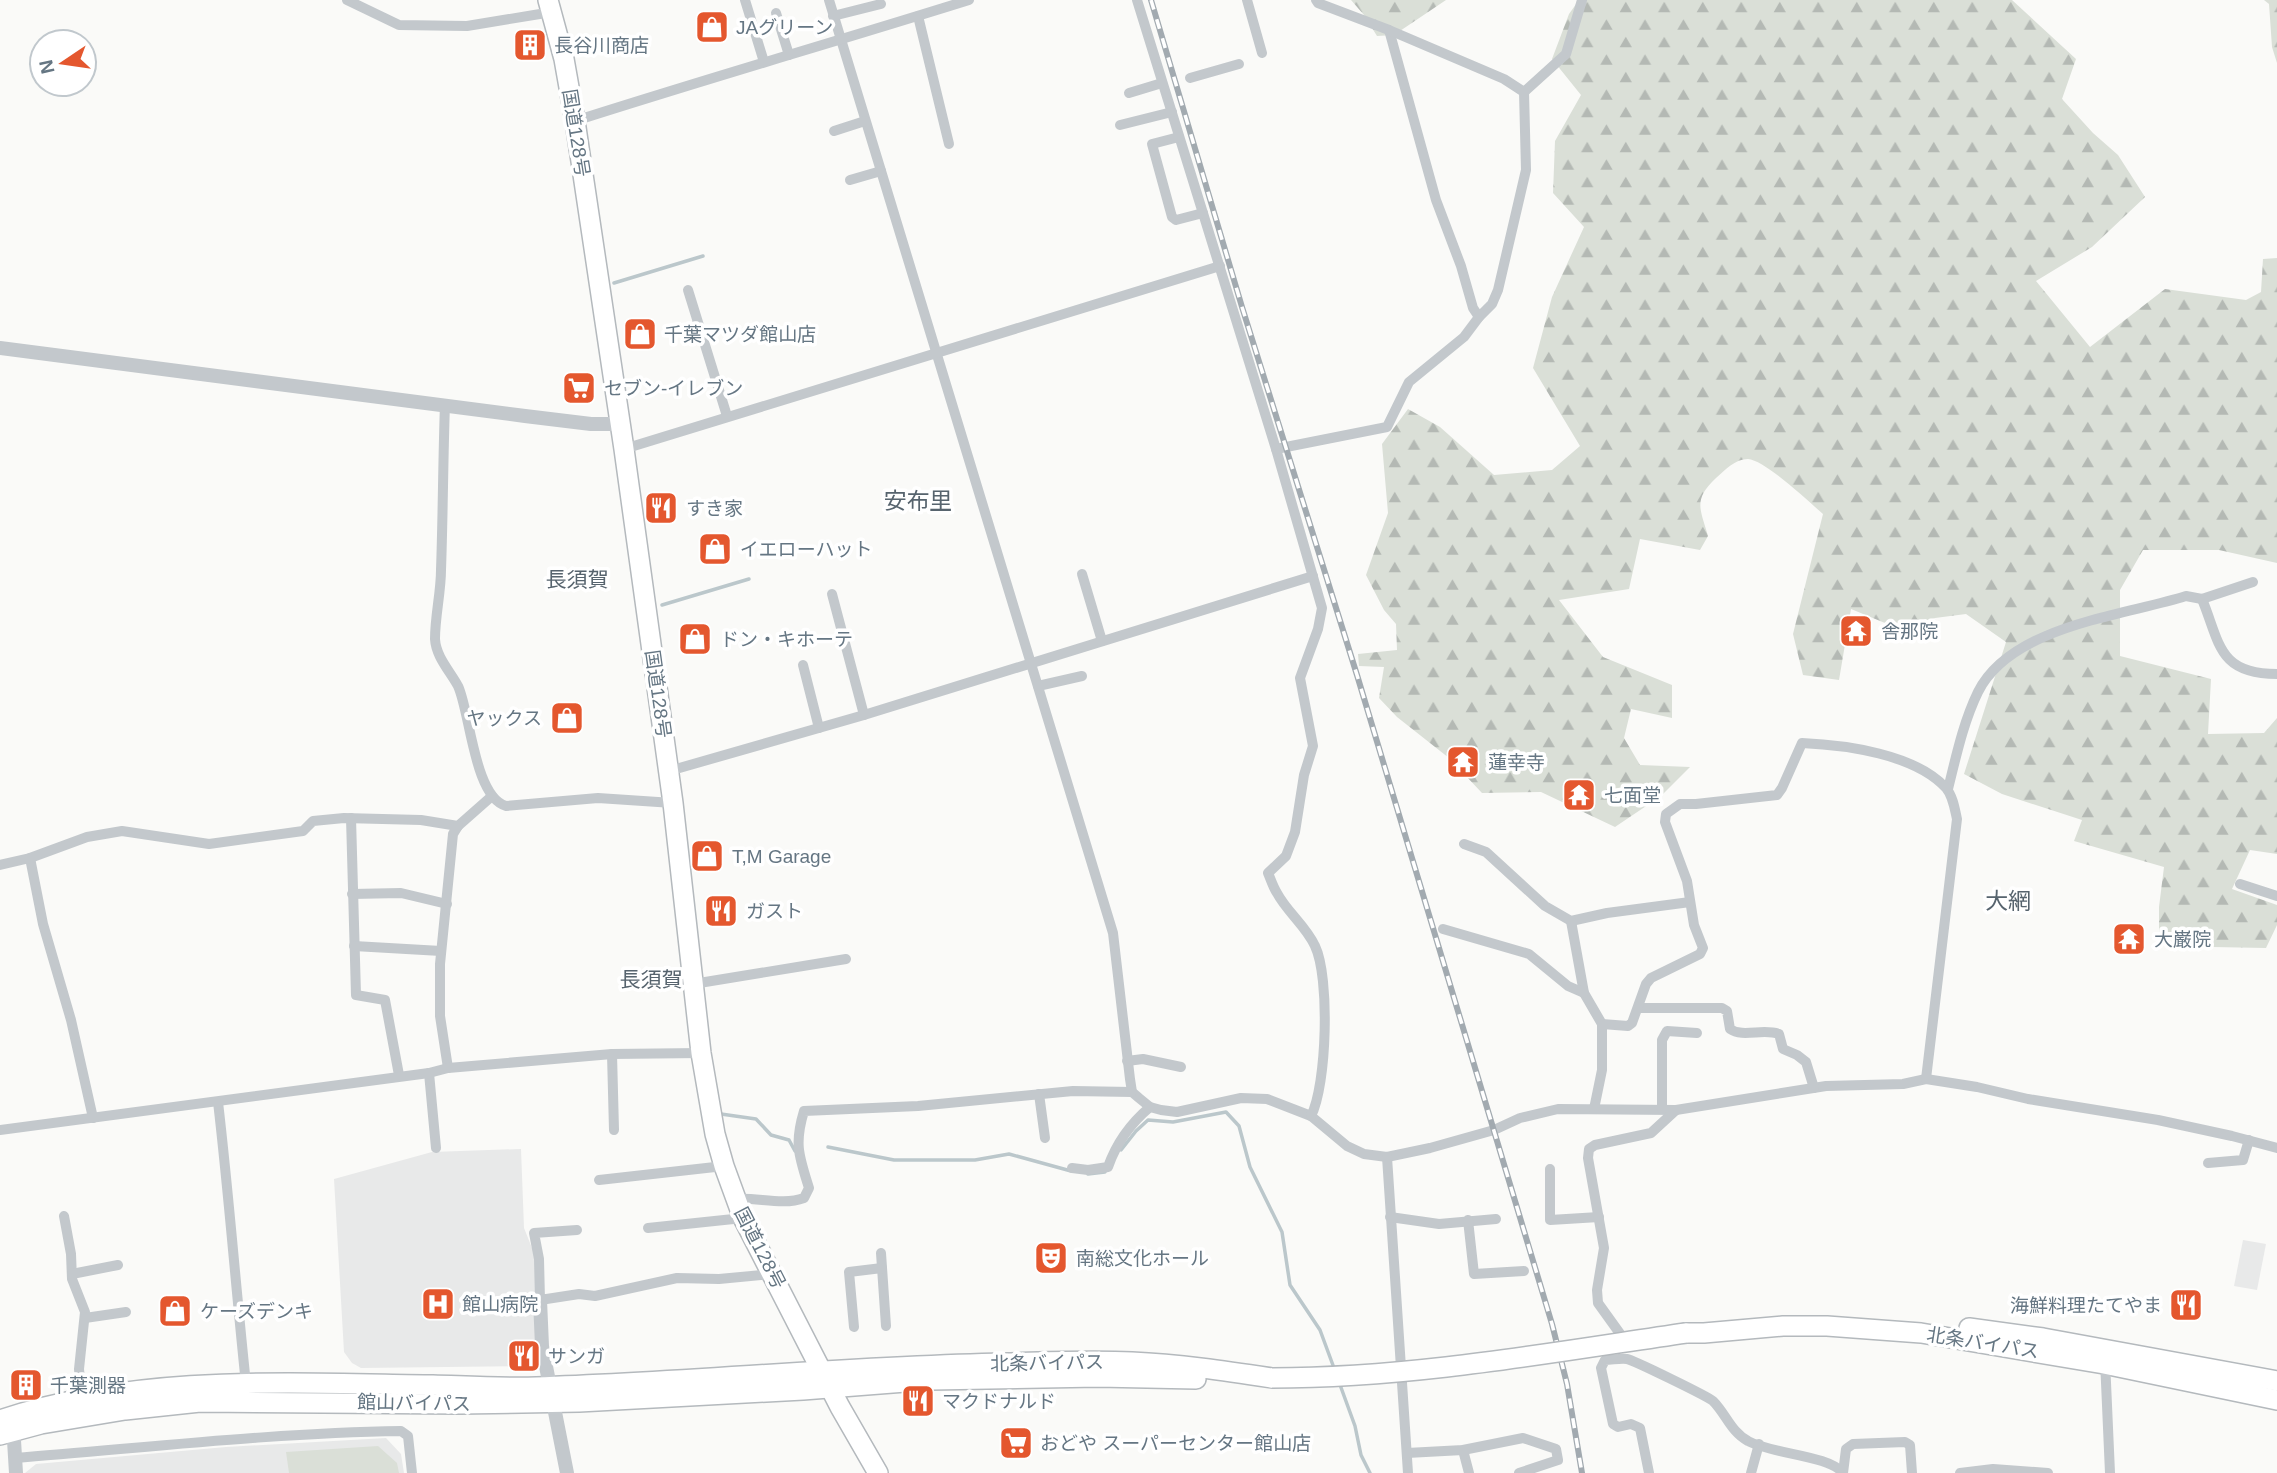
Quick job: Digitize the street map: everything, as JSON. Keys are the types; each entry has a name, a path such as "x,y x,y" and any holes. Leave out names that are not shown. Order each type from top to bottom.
{"highway":[{"name":"国道128号","path":"550,6 564,60 575,121 624,449 669,771 701,1054 715,1134 743,1218 825,1379 878,1473"},
{"name":"北条バイパス","path":"825,1379 1311,1378 1485,1363 1704,1328 1780,1321 1869,1321 1995,1331 2277,1400"},
{"name":"北条バイパス","path":"2105,1357 2277,1381"},
{"name":"館山バイパス","path":"6,1425 41,1424 200,1402 553,1394 825,1379"},
{"name":"館山バイパス","path":"6,1425 82,1399 134,1391 246,1384 553,1394"}],"street":[{"path":"347,0 399,24 467,26 550,6"},
{"path":"745,0 764,62"},
{"path":"828,0 1113,933 1132,1091 1150,1107 1177,1112 1241,1098 1267,1100 1311,1116 1347,1146 1364,1154 1387,1157 1430,1149 1520,1118 1558,1109 1676,1110 1814,1088 1903,1084 1926,1079 2158,1120 2277,1148"},
{"path":"575,121 969,0"},
{"path":"1137,0 1276,449 1322,608 1318,629 1300,678 1313,746 1302,783 1293,839 1286,856 1268,873 1277,895 1315,946 1323,976 1323,1063 1317,1105 1311,1116"},
{"path":"1247,0 1262,53"},
{"path":"1316,0 1504,79 1524,92"},
{"path":"1276,449 1387,427 1409,382 1464,337 1492,304 1498,290 1526,170 1524,92 1566,54 1582,0"},
{"path":"833,16 881,4"},
{"path":"776,13 789,55"},
{"path":"918,16 949,144"},
{"path":"1389,30 1436,200 1461,266 1473,308 1479,317"},
{"path":"1190,78 1239,65"},
{"path":"1129,93 1162,83"},
{"path":"1120,125 1172,112"},
{"path":"834,131 865,121"},
{"path":"1179,137 1153,144 1172,217 1176,220 1203,213"},
{"path":"850,180 881,171"},
{"path":"624,449 1220,266"},
{"path":"688,290 727,416"},
{"path":"0,348 565,421 620,424"},
{"path":"445,404 441,569 435,640 439,654 459,688 471,747 492,796 498,804 506,806 598,798 673,803"},
{"path":"1082,574 1102,641"},
{"path":"669,771 864,715 1313,576"},
{"path":"1926,1079 1957,819 1948,789 1963,730 1979,690 1993,671 2018,649 2060,630 2186,596 2202,599 2253,582"},
{"path":"832,594 864,715"},
{"path":"2202,599 2221,652 2228,660 2254,672 2277,674"},
{"path":"803,665 819,728"},
{"path":"1038,686 1082,676"},
{"path":"1602,1024 1628,1026 1632,1023 1646,984 1651,978 1700,954 1703,948 1694,925 1687,880 1665,822 1666,814 1680,804 1777,795 1783,788 1802,743 1887,755 1920,770 1948,789"},
{"path":"448,1068 440,1016 442,951 453,834 458,826 492,796"},
{"path":"0,865 30,858 87,837 122,831 209,844 303,831 313,821 351,818 421,820 458,826"},
{"path":"351,818 356,995 384,1000 399,1075"},
{"path":"1464,844 1486,852 1545,906 1571,921 1607,913 1690,902"},
{"path":"30,858 43,924 71,1020 93,1118"},
{"path":"2240,884 2277,896"},
{"path":"352,894 401,893 447,904"},
{"path":"1571,921 1584,993 1602,1024 1602,1070 1594,1109"},
{"path":"1443,929 1529,954 1568,986 1584,993"},
{"path":"354,946 442,951"},
{"path":"693,984 846,958"},
{"path":"1639,1008 1722,1008 1727,1011 1730,1029 1735,1033 1779,1034 1783,1049 1806,1062 1814,1088"},
{"path":"1662,1109 1662,1040 1667,1031 1698,1033"},
{"path":"0,1130 429,1073 448,1068 612,1054 701,1054"},
{"path":"612,1054 614,1130"},
{"path":"1127,1061 1143,1059 1181,1067"},
{"path":"429,1073 436,1148"},
{"path":"735,1199 753,1198 791,1203 804,1198 809,1188 800,1159 797,1133 804,1111 918,1106 1073,1091 1132,1091"},
{"path":"1039,1094 1045,1138"},
{"path":"218,1102 246,1384"},
{"path":"1072,1168 1088,1170 1108,1167 1118,1144 1150,1107"},
{"path":"1627,1359 1621,1335 1598,1303 1597,1290 1604,1248 1588,1169 1589,1149 1595,1145 1651,1133 1676,1110"},
{"path":"2208,1163 2237,1163 2243,1160 2249,1140"},
{"path":"1387,1157 1408,1473"},
{"path":"598,1180 724,1166"},
{"path":"1550,1169 1550,1220 1599,1217"},
{"path":"64,1216 75,1290 85,1312 79,1369 82,1399"},
{"path":"1390,1217 1439,1224 1496,1219"},
{"path":"648,1228 743,1218"},
{"path":"1468,1220 1474,1274 1524,1271"},
{"path":"567,1473 542,1346 538,1259 534,1233 577,1230"},
{"path":"881,1253 886,1326"},
{"path":"72,1274 118,1265"},
{"path":"854,1327 849,1272 882,1268"},
{"path":"540,1300 579,1294 595,1296 677,1278 730,1278 773,1274"},
{"path":"85,1318 126,1312"},
{"path":"2105,1357 2110,1473"},
{"path":"1649,1473 1640,1428 1631,1424 1618,1427 1613,1424 1601,1368 1605,1360 1627,1359 1713,1401 1730,1426 1749,1442 1817,1459 1839,1467 1843,1473"},
{"path":"6,1425 16,1473"},
{"path":"15,1458 177,1446 264,1436 401,1431 408,1436 411,1473"},
{"path":"1407,1453 1464,1450 1523,1438 1556,1449 1558,1460 1519,1473"},
{"path":"1843,1473 1846,1449 1853,1444 1905,1441 1910,1445 1912,1473"},
{"path":"1751,1473 1759,1444"},
{"path":"1464,1450 1469,1473"},
{"path":"1960,1473 1993,1469 2048,1473"}],"shaded area":[{"name":"館山病院","path":"521,1149 524,1228 536,1258 536,1350 530,1366 361,1368 352,1363 344,1352 334,1179 432,1152"},
{"path":"2243,1240 2266,1244 2257,1290 2234,1286"},
{"path":"386,1438 401,1454 404,1473 25,1473 36,1464 226,1447"}],"green space":[{"path":"1351,0 1446,0 1394,35 1377,36"},
{"path":"1579,0 2012,0 2076,59 2062,99 2093,133 2118,155 2145,197 2092,247 2036,281 2090,347 2165,289 2246,300 2261,292 2263,259 2277,258 2277,563 2219,550 2143,550 2120,590 2120,656 2211,679 2208,734 2264,733 2277,718 2277,854 2250,850 2232,889 2277,905 2277,925 2266,948 2159,946 2159,907 2164,867 2074,841 2082,820 2002,794 1964,774 2006,642 1966,614 1935,618 1902,630 1851,609 1839,680 1803,675 1793,634 1823,514 1776,474 1756,461 1748,459 1730,466 1704,492 1700,505 1708,536 1700,550 1640,539 1629,589 1559,600 1603,657 1672,685 1672,718 1631,709 1624,738 1640,765 1690,767 1661,796 1615,827 1541,792 1482,793 1449,758 1397,717 1379,698 1384,667 1359,666 1358,654 1397,650 1396,624 1384,610 1366,575 1388,513 1382,444 1408,409 1440,427 1494,475 1552,470 1580,446 1533,368 1552,297 1584,227 1553,193 1555,141 1581,95 1552,59 1569,14"},
{"path":"2264,0 2277,0 2277,63 2272,47 2269,4"},
{"path":"378,1446 397,1463 399,1473 289,1473 286,1452"}],"waterway":[{"path":"614,283 703,256"},
{"path":"662,605 749,579"},
{"path":"1121,1150 1148,1120 1173,1122 1226,1112 1239,1126 1250,1167 1282,1232 1290,1285 1320,1330 1334,1368"},
{"path":"721,1114 756,1119 771,1135 789,1140 795,1151"},
{"path":"828,1147 894,1160 975,1160 1009,1154 1071,1171"},
{"path":"1088,1174 1105,1172"},
{"path":"1339,1382 1355,1426 1361,1455 1370,1473"}],"railway":[{"path":"1151,0 1552,1324 1567,1384 1582,1473"}],"place":[{"name":"JAグリーン","path":"712,27"},
{"name":"長谷川商店","path":"530,45"},
{"name":"千葉マツダ館山店","path":"640,334"},
{"name":"セブン-イレブン","path":"579,388"},
{"name":"すき家","path":"661,508"},
{"name":"イエローハット","path":"715,549"},
{"name":"舎那院","path":"1856,631"},
{"name":"ドン・キホーテ","path":"695,639"},
{"name":"ヤックス","path":"567,718"},
{"name":"蓮幸寺","path":"1463,762"},
{"name":"七面堂","path":"1579,795"},
{"name":"T,M Garage","path":"707,856"},
{"name":"ガスト","path":"721,911"},
{"name":"大巌院","path":"2129,939"},
{"name":"南総文化ホール","path":"1051,1258"},
{"name":"館山病院","path":"438,1304"},
{"name":"海鮮料理たてやま","path":"2186,1305"},
{"name":"ケーズデンキ","path":"175,1311"},
{"name":"サンガ","path":"524,1356"},
{"name":"千葉測器","path":"26,1385"},
{"name":"マクドナルド","path":"918,1401"},
{"name":"おどや スーパーセンター館山店","path":"1016,1443"}],"district":[{"name":"安布里","path":"918,501"},
{"name":"長須賀","path":"577,579"},
{"name":"大網","path":"2008,901"},
{"name":"長須賀","path":"651,979"}]}
